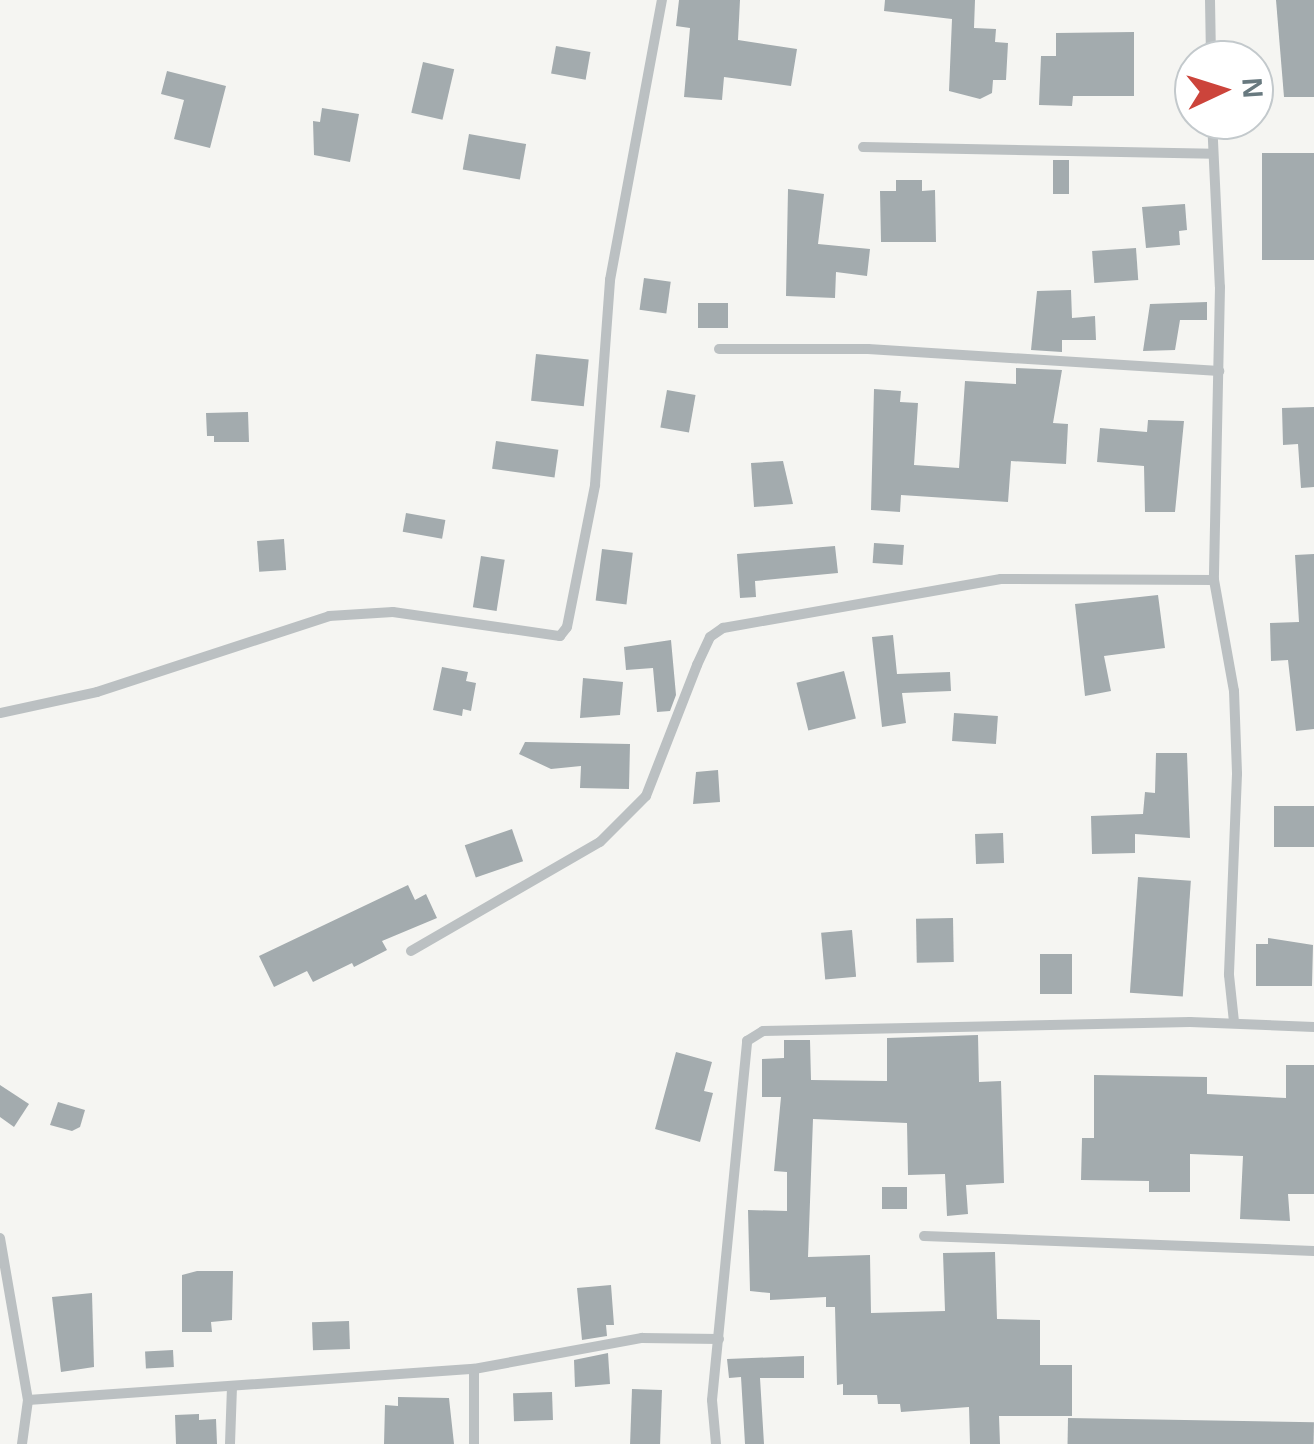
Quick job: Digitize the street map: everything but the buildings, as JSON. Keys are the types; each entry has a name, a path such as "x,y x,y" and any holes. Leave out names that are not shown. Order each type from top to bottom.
{"street":[{"path":"0,713 97,692 329,616 393,612 560,636 567,627 595,485 610,280 662,0"},
{"path":"1210,0 1211,40"},
{"path":"1213,140 1219,371 1214,580 1225,620 1236,740 1229,975 1234,1022"},
{"path":"863,147 1213,154"},
{"path":"719,349 868,348 1219,371"},
{"path":"411,951 600,842 646,796 703,651 723,628 1001,579 1214,580"},
{"path":"716,1444 719,1339 740,1085 748,1041 763,1031 1234,1022 1314,1027"},
{"path":"924,1236 1314,1251"},
{"path":"0,1238 28,1400 22,1444"},
{"path":"0,1323 15,1323"},
{"path":"28,1400 474,1369 642,1338 719,1339"},
{"path":"474,1369 474,1444"},
{"path":"230,1444 232,1386"}]}
